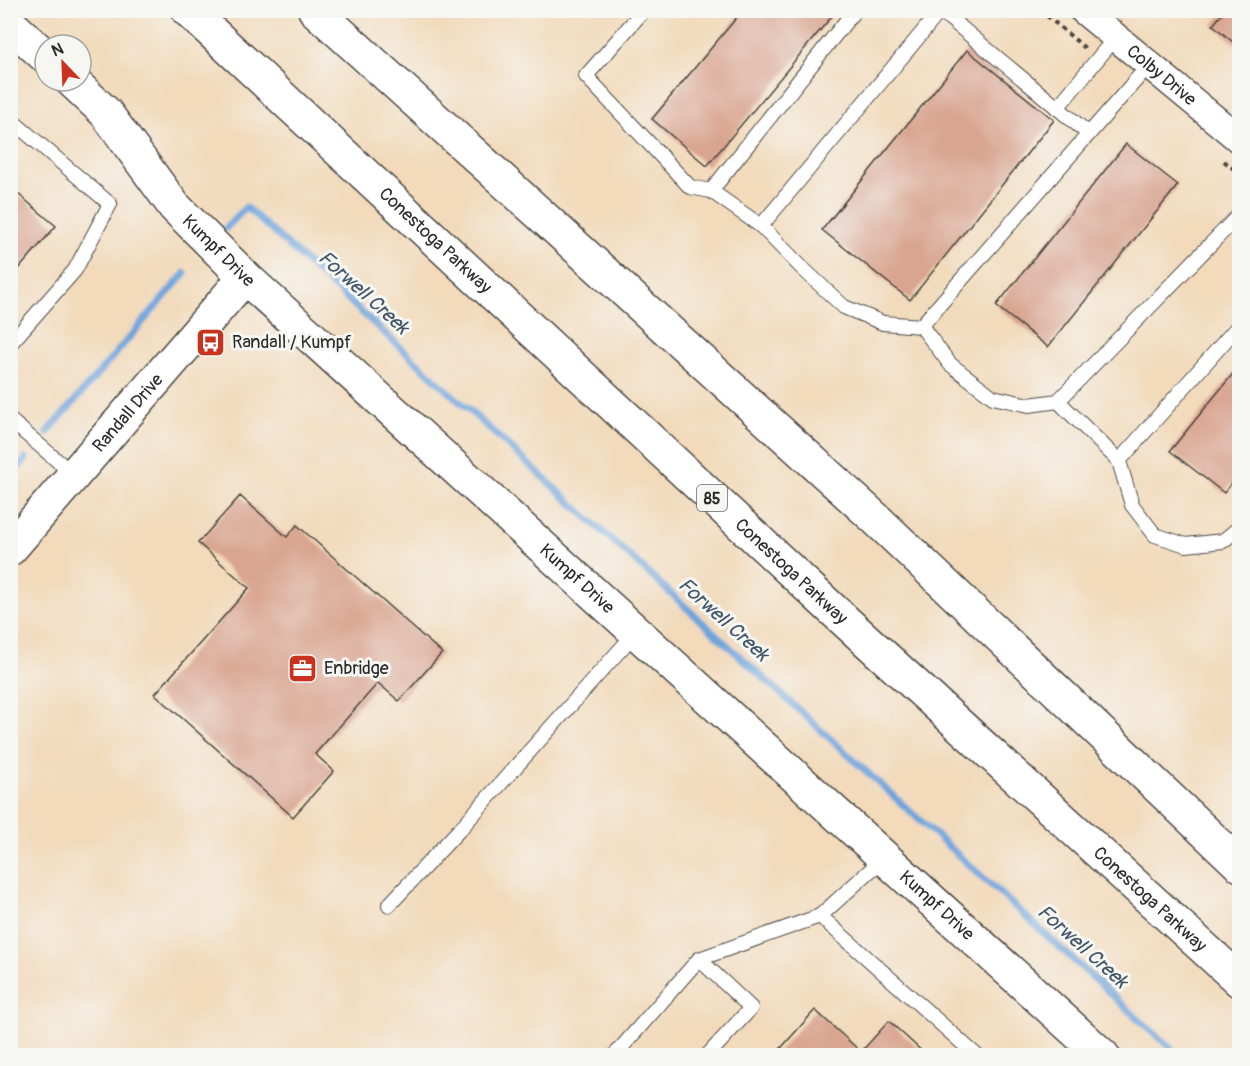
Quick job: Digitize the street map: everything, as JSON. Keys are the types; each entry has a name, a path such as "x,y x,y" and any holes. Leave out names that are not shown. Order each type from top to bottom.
{"main road":[{"name":"Conestoga Parkway","path":"188,10 832,609 1239,981"},
{"path":"315,10 876,519 1239,866"},
{"path":"10,24 33,45"},
{"name":"Kumpf Drive","path":"85,93 106,113 174,206 245,277 1103,1056"},
{"name":"Randall Drive","path":"10,549 245,277"}],"street":[{"name":"Colby Drive","path":"1083,10 1239,140"}],"lane":[{"path":"644,10 586,76 690,187 711,191 761,226 844,307 883,323 921,326 950,364 993,397 1029,405 1058,401 1239,214"},
{"path":"711,191 855,10"},
{"path":"761,226 941,11 1089,134"},
{"path":"1057,108 1115,38"},
{"path":"921,326 1149,65"},
{"path":"10,119 110,204 75,270 10,344"},
{"path":"1119,461 1239,324"},
{"path":"1058,401 1119,461 1132,505 1155,535 1186,545 1223,542 1239,527"},
{"path":"10,420 74,475"},
{"path":"388,904 461,828 636,632"},
{"path":"614,1056 699,959 820,916 885,857"},
{"path":"820,916 977,1056"},
{"path":"699,959 751,1008 707,1056"}],"path":[{"path":"1040,10 1089,51"}],"building":[{"path":"743,10 837,10 707,166 652,119"},
{"path":"1225,10 1240,10 1240,48 1213,25"},
{"path":"967,50 1054,120 910,300 822,230"},
{"path":"1126,144 1178,185 1048,347 996,306"},
{"path":"10,187 56,226 10,279"},
{"path":"1240,365 1240,473 1224,493 1170,451"},
{"name":"Enbridge","path":"240,496 287,537 297,525 442,653 399,701 378,683 315,754 334,771 293,817 155,694 249,588 198,543"},
{"path":"815,1010 861,1052 889,1021 927,1056 774,1056"}],"waterway":[{"name":"Forwell Creek","path":"226,228 246,207 1179,1056"},
{"name":"Forwell Creek","path":"47,433 185,273"},
{"name":"Forwell Creek","path":"10,476 26,459"}],"place":[{"name":"Randall / Kumpf","path":"211,342"},
{"name":"Enbridge","path":"303,668"}]}
